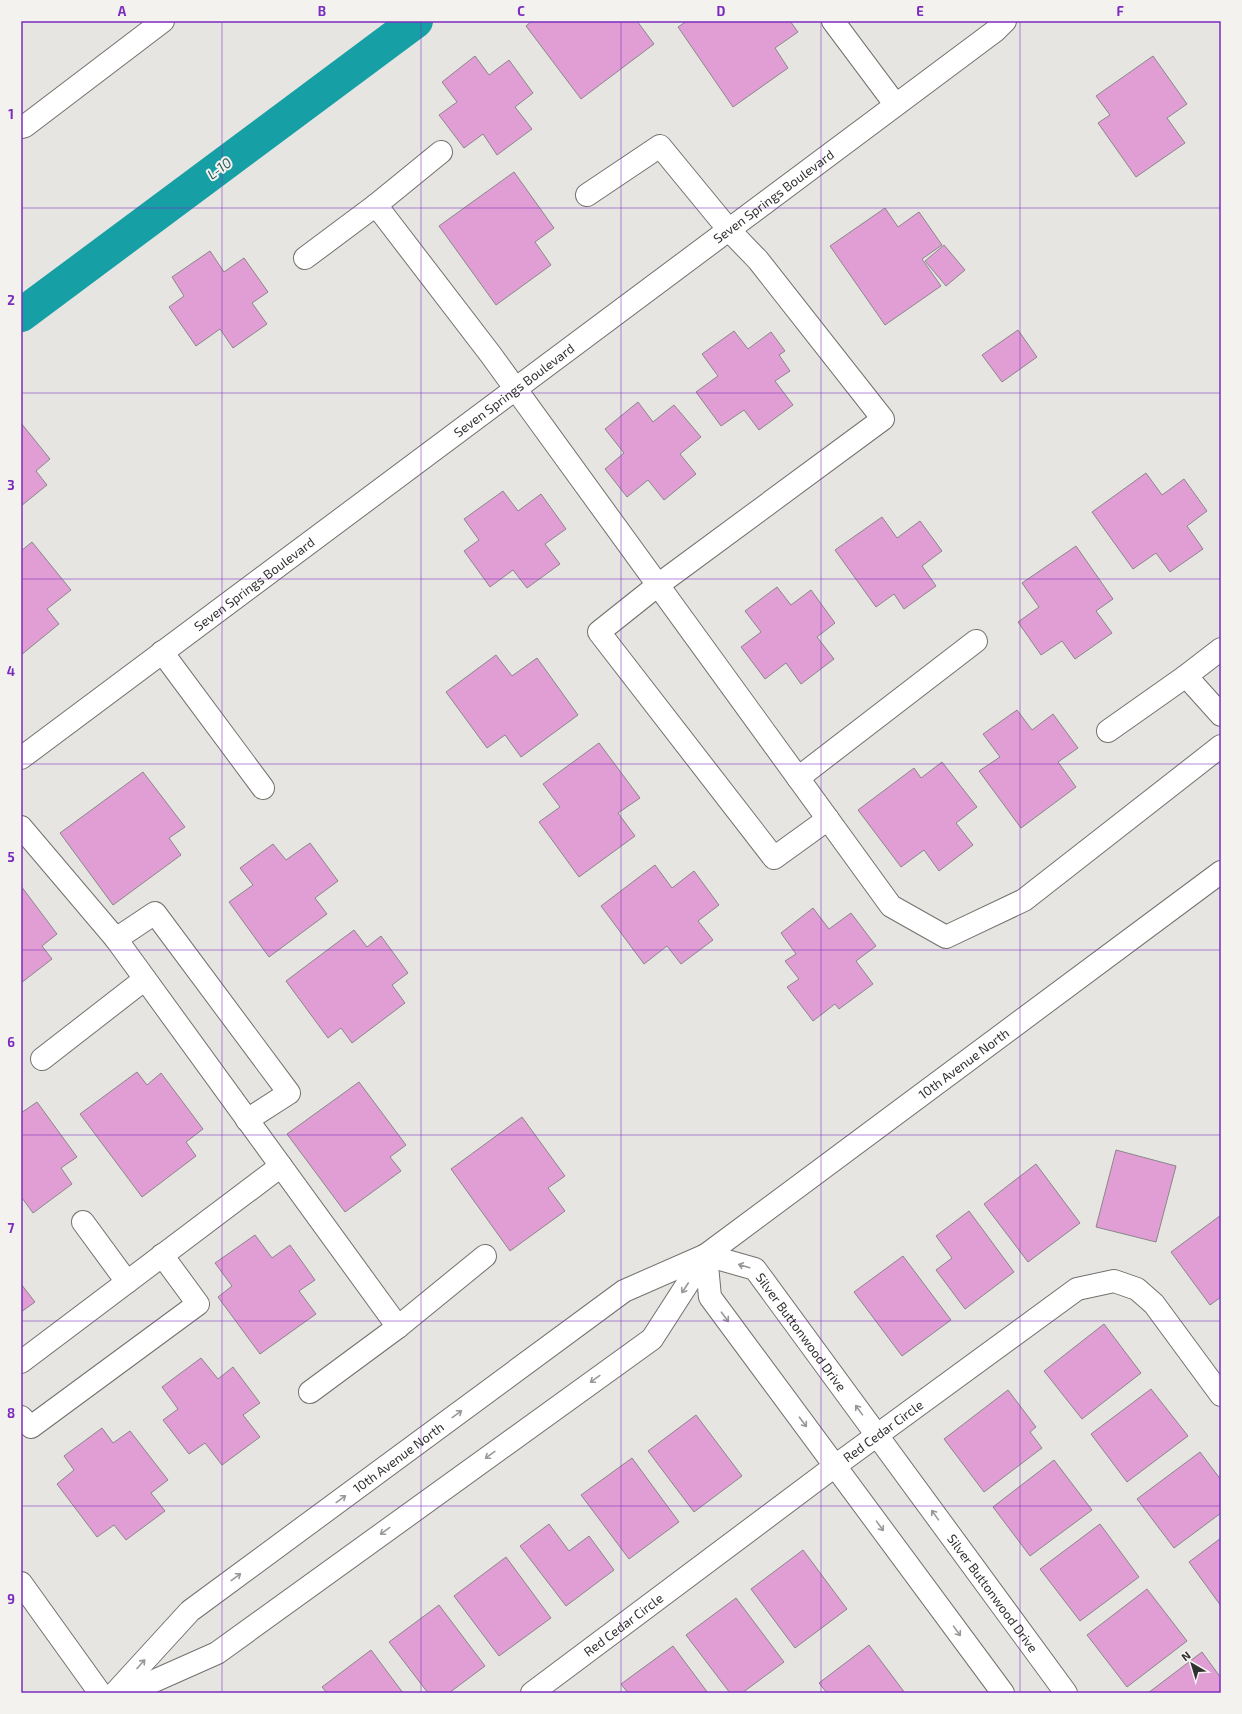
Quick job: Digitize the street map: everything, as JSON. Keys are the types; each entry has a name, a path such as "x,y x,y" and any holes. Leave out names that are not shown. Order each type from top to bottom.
{"street":[{"path":"21,127 25,126 163,21"},
{"path":"833,21 895,104"},
{"name":"Seven Springs Boulevard","path":"21,758 730,230 895,104 995,31 1005,21"},
{"path":"587,195 660,146 730,230 758,260 883,420 658,585 599,632 774,858 828,819"},
{"path":"305,258 376,205 441,152"},
{"path":"376,205 491,355 891,906 946,937 1024,900 1221,746"},
{"path":"798,778 976,641"},
{"path":"1108,731 1186,676 1221,649"},
{"path":"162,652 263,788"},
{"path":"1186,676 1221,715"},
{"path":"21,827 116,939 398,1327"},
{"name":"10th Avenue North","path":"115,1693 190,1611 624,1291 706,1255 1221,872"},
{"path":"116,939 155,913 289,1093 247,1120"},
{"path":"42,1059 145,979"},
{"path":"21,1362 280,1166"},
{"path":"83,1222 127,1282"},
{"path":"21,1417 31,1427 198,1304 162,1255"},
{"path":"706,1255 710,1297 1003,1693"},
{"name":"10th Avenue North","path":"127,1693 217,1652 652,1339 706,1255"},
{"name":"Silver Buttonwood Drive","path":"706,1255 755,1269 1066,1693"},
{"path":"310,1392 398,1327 485,1256"},
{"name":"Red Cedar Circle","path":"532,1693 835,1466 1077,1289 1114,1281 1137,1289 1154,1304 1221,1395"},
{"path":"21,1583 100,1693"}],"building":[{"path":"532,21 637,21 654,44 581,99 526,26"},
{"path":"687,21 790,21 798,32 775,48 788,68 733,107 678,27"},
{"path":"475,56 489,75 509,60 533,93 515,107 532,129 497,155 483,134 464,148 439,115 457,102 442,82"},
{"path":"1153,56 1187,104 1167,118 1185,143 1136,177 1098,123 1110,115 1096,96"},
{"path":"514,172 554,228 535,242 551,265 496,305 439,226"},
{"path":"885,208 898,227 919,212 942,245 922,259 941,286 885,325 830,246"},
{"path":"944,245 965,270 946,286 925,261"},
{"path":"210,251 224,272 244,258 268,292 252,303 267,324 233,348 220,329 196,346 169,307 184,296 172,277"},
{"path":"1018,330 1037,357 1002,382 982,355"},
{"path":"734,331 748,349 771,332 785,351 779,355 790,371 775,381 793,405 759,430 744,410 721,426 696,392 718,376 702,354"},
{"path":"638,402 653,422 674,405 701,437 680,454 696,474 664,500 648,480 627,497 605,469 624,453 605,429"},
{"path":"21,423 50,459 36,471 47,485 21,506"},
{"path":"1146,473 1162,495 1184,479 1207,511 1187,526 1203,549 1170,572 1156,553 1133,569 1092,512"},
{"path":"503,491 518,511 541,494 566,529 545,544 560,564 527,588 513,570 490,587 464,551 479,540 464,519"},
{"path":"882,517 897,538 920,521 942,551 922,566 936,586 904,609 894,594 876,607 835,550"},
{"path":"32,542 71,590 47,609 59,624 21,655 21,551"},
{"path":"1076,546 1113,599 1096,611 1112,633 1075,659 1062,641 1041,655 1018,622 1039,607 1022,583"},
{"path":"777,587 791,605 811,590 835,623 817,637 834,659 801,684 786,663 765,679 741,647 761,632 745,611"},
{"path":"496,655 512,676 537,658 578,715 521,757 505,735 487,748 446,692"},
{"path":"1017,710 1032,730 1053,714 1078,748 1058,762 1076,787 1021,828 979,771 1000,757 983,734"},
{"path":"599,743 640,798 618,813 635,836 579,877 539,822 560,807 543,784"},
{"path":"942,762 977,807 956,823 973,845 939,871 924,850 901,867 858,810 914,768 921,778"},
{"path":"143,772 185,827 169,838 181,855 113,905 60,833"},
{"path":"310,843 338,881 315,898 327,914 269,957 229,902 253,885 240,868 273,844 286,860"},
{"path":"655,865 672,888 694,871 719,905 698,921 713,940 681,964 667,946 644,964 601,906"},
{"path":"21,886 57,934 42,946 52,959 21,983"},
{"path":"813,908 829,929 851,913 876,946 856,961 873,984 839,1009 835,1004 813,1021 787,987 799,979 785,961 796,954 781,933"},
{"path":"354,930 367,947 381,936 408,973 392,985 405,1003 352,1043 341,1028 328,1038 286,981"},
{"path":"137,1072 147,1085 161,1073 203,1129 186,1142 196,1156 142,1197 80,1114"},
{"path":"359,1082 406,1145 390,1157 401,1171 345,1212 287,1134"},
{"path":"37,1102 77,1157 61,1168 72,1184 33,1213 22,1198 21,1199 21,1113"},
{"path":"522,1117 565,1176 548,1188 565,1211 510,1251 451,1169"},
{"path":"1116,1150 1176,1166 1156,1242 1096,1227"},
{"path":"1036,1164 1080,1223 1028,1262 984,1204"},
{"path":"969,1211 1014,1272 965,1309 936,1270 952,1258 936,1236"},
{"path":"1221,1215 1221,1297 1210,1305 1171,1252"},
{"path":"255,1235 272,1258 290,1245 315,1280 299,1291 316,1314 260,1354 218,1297 232,1286 215,1263"},
{"path":"903,1256 951,1320 902,1356 854,1292"},
{"path":"21,1284 35,1302 21,1312"},
{"path":"1104,1324 1141,1373 1082,1419 1044,1371"},
{"path":"201,1358 218,1379 233,1367 260,1403 243,1415 260,1437 222,1465 205,1443 189,1454 163,1420 178,1409 162,1387"},
{"path":"1151,1389 1188,1436 1127,1482 1091,1434"},
{"path":"1008,1390 1036,1427 1030,1432 1042,1448 984,1492 944,1439"},
{"path":"696,1415 742,1476 694,1512 648,1451"},
{"path":"102,1428 113,1443 130,1431 168,1480 151,1493 165,1511 126,1540 114,1525 97,1537 57,1484 74,1470 64,1456"},
{"path":"1200,1452 1221,1480 1221,1513 1174,1548 1137,1499"},
{"path":"632,1458 679,1522 629,1559 581,1495"},
{"path":"1054,1460 1092,1510 1030,1556 993,1507"},
{"path":"549,1524 569,1551 589,1536 614,1570 566,1606 520,1546"},
{"path":"1100,1524 1139,1577 1080,1621 1040,1569"},
{"path":"1221,1538 1221,1606 1189,1562"},
{"path":"803,1550 847,1609 795,1648 751,1589"},
{"path":"506,1557 551,1618 499,1656 454,1596"},
{"path":"1147,1589 1187,1641 1127,1687 1087,1635"},
{"path":"736,1598 784,1662 742,1693 730,1693 686,1635"},
{"path":"439,1605 485,1666 449,1693 428,1693 389,1642"},
{"path":"869,1645 905,1693 827,1693 819,1683"},
{"path":"673,1646 708,1693 628,1693 621,1684"},
{"path":"371,1650 403,1693 327,1693 322,1687"},
{"path":"1202,1652 1221,1678 1221,1693 1148,1693"}],"waterway":[{"name":"L-10","path":"21,315 416,21"}]}
